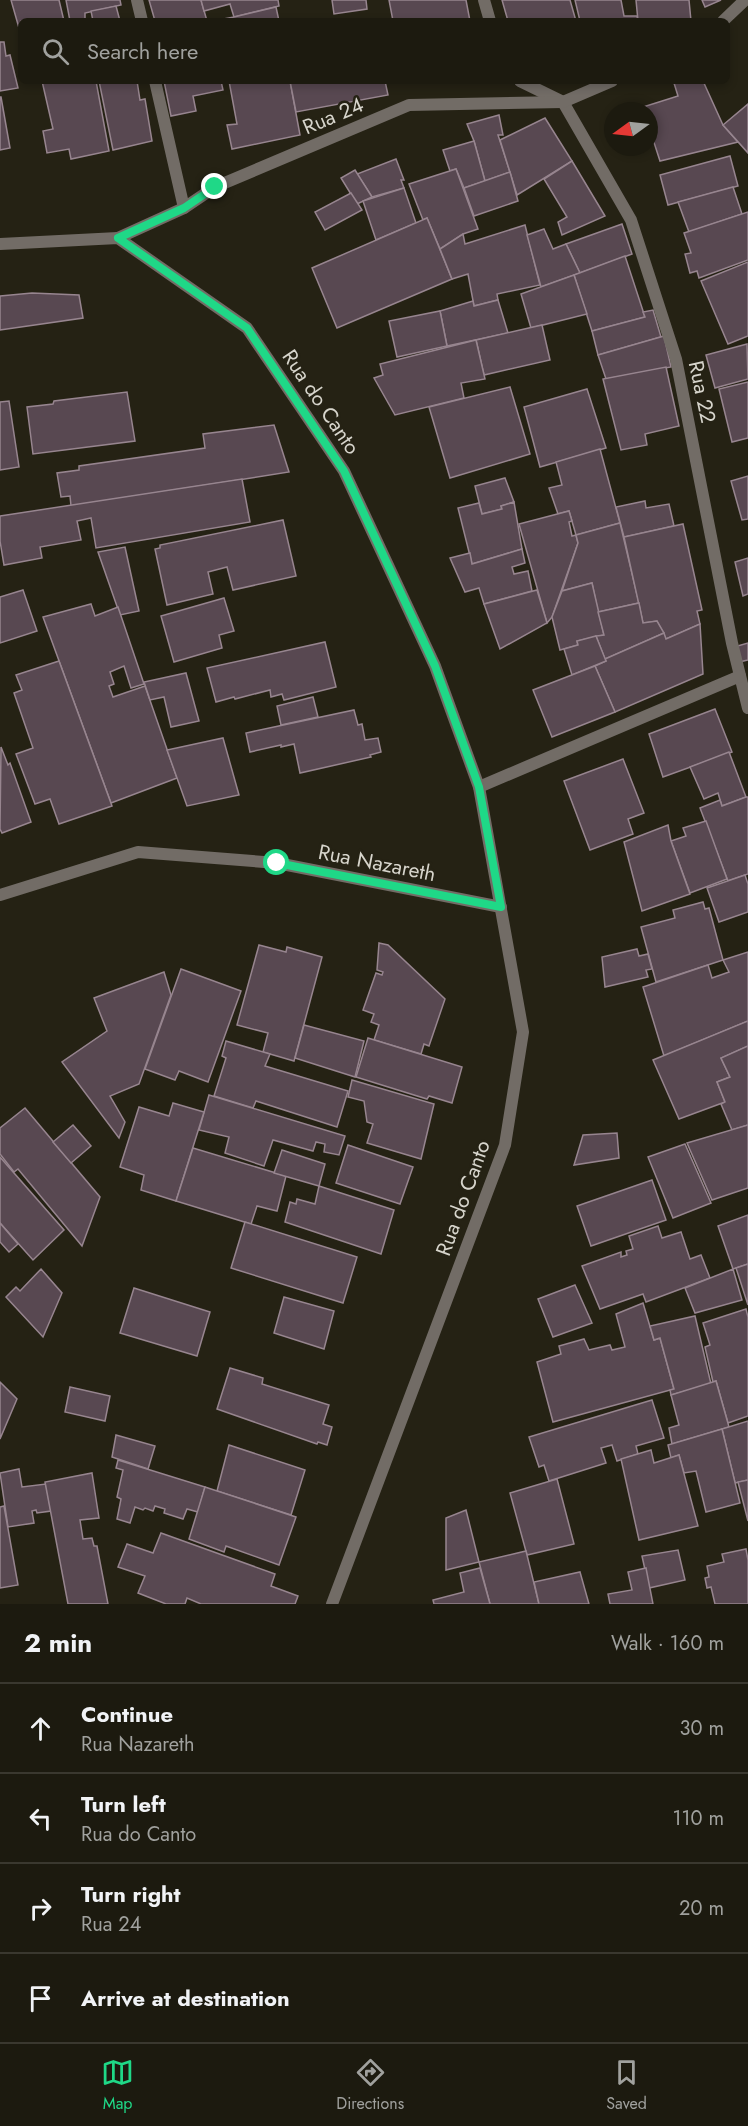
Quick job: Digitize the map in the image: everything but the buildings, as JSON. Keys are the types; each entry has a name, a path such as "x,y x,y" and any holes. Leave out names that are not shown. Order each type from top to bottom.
{"street":[{"path":"137,0 141,18"},
{"path":"484,0 489,18"},
{"path":"726,18 745,0"},
{"path":"157,84 184,208"},
{"path":"526,84 563,102"},
{"name":"Rua 24","path":"118,238 184,208 215,187 409,105 563,102 605,84"},
{"name":"Rua 22","path":"563,102 631,220 676,359 748,708"},
{"path":"0,244 118,238"},
{"name":"Rua do Canto","path":"118,238 247,328 344,471 435,666 479,787 523,1032 505,1145 332,1604"},
{"path":"479,787 740,676"},
{"name":"Rua Nazareth","path":"0,895 138,852 277,863 501,907"}],"route":[{"path":"215,187 184,208 118,238 247,328 344,471 435,666 479,787 501,907 277,863"}]}
